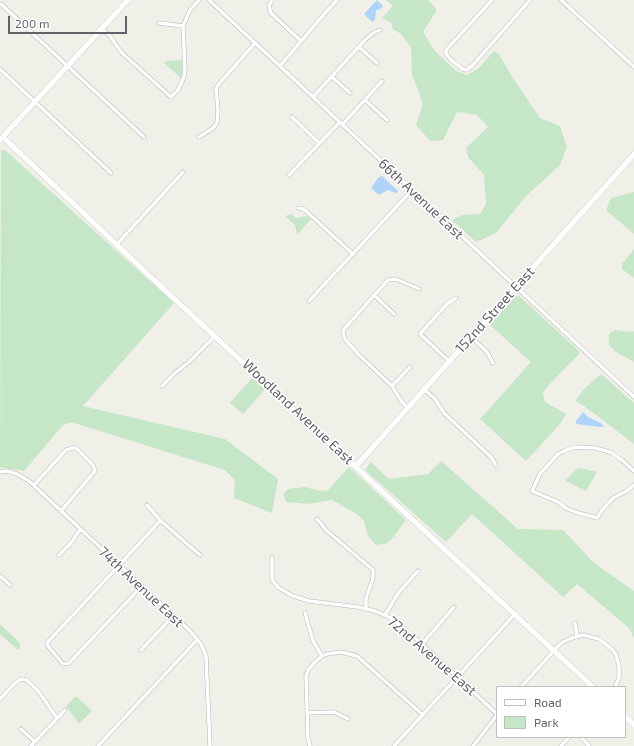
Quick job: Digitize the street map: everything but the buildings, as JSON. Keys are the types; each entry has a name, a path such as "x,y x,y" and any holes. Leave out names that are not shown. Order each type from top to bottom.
{"street":[{"path":"1,137 128,0"},
{"path":"102,29 110,36 121,52 170,97 178,90 184,77 183,26 190,10 199,0"},
{"name":"66th Avenue East","path":"209,0 634,397"},
{"path":"272,0 269,6 271,14 302,41"},
{"path":"280,66 321,16 337,0"},
{"path":"492,0 446,50 446,54 451,60 463,70 468,69 478,60 530,0"},
{"path":"561,0 634,67"},
{"path":"1,4 144,138"},
{"path":"159,23 183,26"},
{"path":"313,97 373,33 380,30"},
{"path":"199,137 213,128 217,123 218,111 216,88 255,43"},
{"path":"359,47 377,63"},
{"path":"0,69 111,172"},
{"path":"332,77 350,93"},
{"path":"289,175 319,143 365,100 382,81"},
{"path":"365,100 387,120"},
{"path":"292,117 319,143"},
{"name":"Woodland Avenue East","path":"1,137 592,686"},
{"name":"152nd Street East","path":"356,466 634,154"},
{"path":"117,244 183,172"},
{"path":"309,301 412,190"},
{"path":"298,208 306,211 353,254"},
{"path":"408,408 402,402 392,386 359,355 343,335 344,329 388,280 402,280 419,289"},
{"path":"374,295 394,314"},
{"path":"450,361 420,334 447,304 456,298"},
{"path":"162,386 215,336"},
{"path":"471,337 487,352 493,363"},
{"path":"392,386 410,367"},
{"path":"424,389 435,399 444,413 491,457 496,465"},
{"path":"34,485 63,454 72,448 76,448 93,465 94,472 61,511"},
{"path":"634,471 610,452 595,448 569,448 558,454 540,474 532,491 558,502 575,512 597,518 613,498 625,492 634,485"},
{"name":"74th Avenue East","path":"0,472 7,471 26,478 201,644 206,656 210,746"},
{"path":"148,505 160,521 200,556"},
{"path":"317,520 326,530 373,570 373,578 366,599 366,607"},
{"path":"141,587 77,655 67,663 63,664 47,644 160,521"},
{"path":"59,555 70,544 80,530"},
{"name":"72nd Avenue East","path":"272,557 273,581 284,592 309,601 366,607 384,615 399,624 422,644 496,714"},
{"path":"384,615 399,592 418,571"},
{"path":"0,576 10,585"},
{"path":"422,644 454,607"},
{"path":"305,613 313,641 322,656"},
{"path":"394,746 458,678 515,614"},
{"path":"141,650 173,616"},
{"path":"575,623 577,636"},
{"path":"523,686 554,650 566,640 577,636 594,637 608,645 612,650 618,660 620,672 615,686"},
{"path":"98,746 197,640"},
{"path":"310,746 308,738 306,676 310,668 318,659 333,652 341,652 357,656 423,715"},
{"path":"0,699 15,683 21,679 24,679 35,687 57,718"},
{"path":"31,746 65,710"},
{"path":"307,713 334,712 348,719"},
{"path":"473,746 496,716"},
{"path":"626,717 634,725"},
{"path":"21,729 35,742"},
{"path":"561,746 568,738"},
{"path":"582,738 589,746"}],"green space":[{"path":"386,0 428,0 437,10 423,32 434,50 456,71 467,75 478,69 494,51 499,54 512,77 540,118 560,126 567,147 560,165 526,196 496,233 476,242 452,220 463,215 480,214 486,204 484,175 468,157 466,148 488,127 477,115 457,112 443,140 430,141 416,125 423,104 412,74 411,48 401,34 393,29 391,23 382,18 393,6"},
{"path":"182,60 181,78 164,63 165,61"},
{"path":"1,150 6,151 174,303 83,406 225,439 278,479 272,513 234,498 235,480 225,470 71,422 63,425 24,471 0,467"},
{"path":"634,192 634,234 606,210 611,198"},
{"path":"292,214 296,218 307,216 311,219 297,235 295,225 285,216"},
{"path":"634,249 634,278 622,269 622,264"},
{"path":"516,296 519,296 579,351 579,354 543,393 545,402 566,414 560,424 526,461 480,419 531,362 490,325"},
{"path":"615,330 634,331 634,362 616,352 609,345 609,334"},
{"path":"601,374 634,403 634,444 576,400 584,389"},
{"path":"252,378 265,389 243,414 230,403"},
{"path":"441,461 518,529 563,530 594,563 634,591 634,638 630,629 577,584 563,597 472,514 446,542 365,470 371,462 389,479 428,474"},
{"path":"349,467 406,520 390,541 385,544 376,545 368,536 364,521 357,514 332,500 308,504 286,502 283,494 288,489 304,487 321,491 328,490"},
{"path":"581,468 597,472 586,491 565,481 576,469"},
{"path":"0,624 18,641 21,646 18,650 0,634"},
{"path":"76,696 92,711 79,724 66,706"}],"water":[{"path":"377,0 383,6 381,9 376,10 375,20 372,22 364,14"},
{"path":"382,176 398,192 395,193 388,190 379,195 371,188 378,178"},
{"path":"583,412 588,417 604,426 601,427 576,424 576,421"}]}
